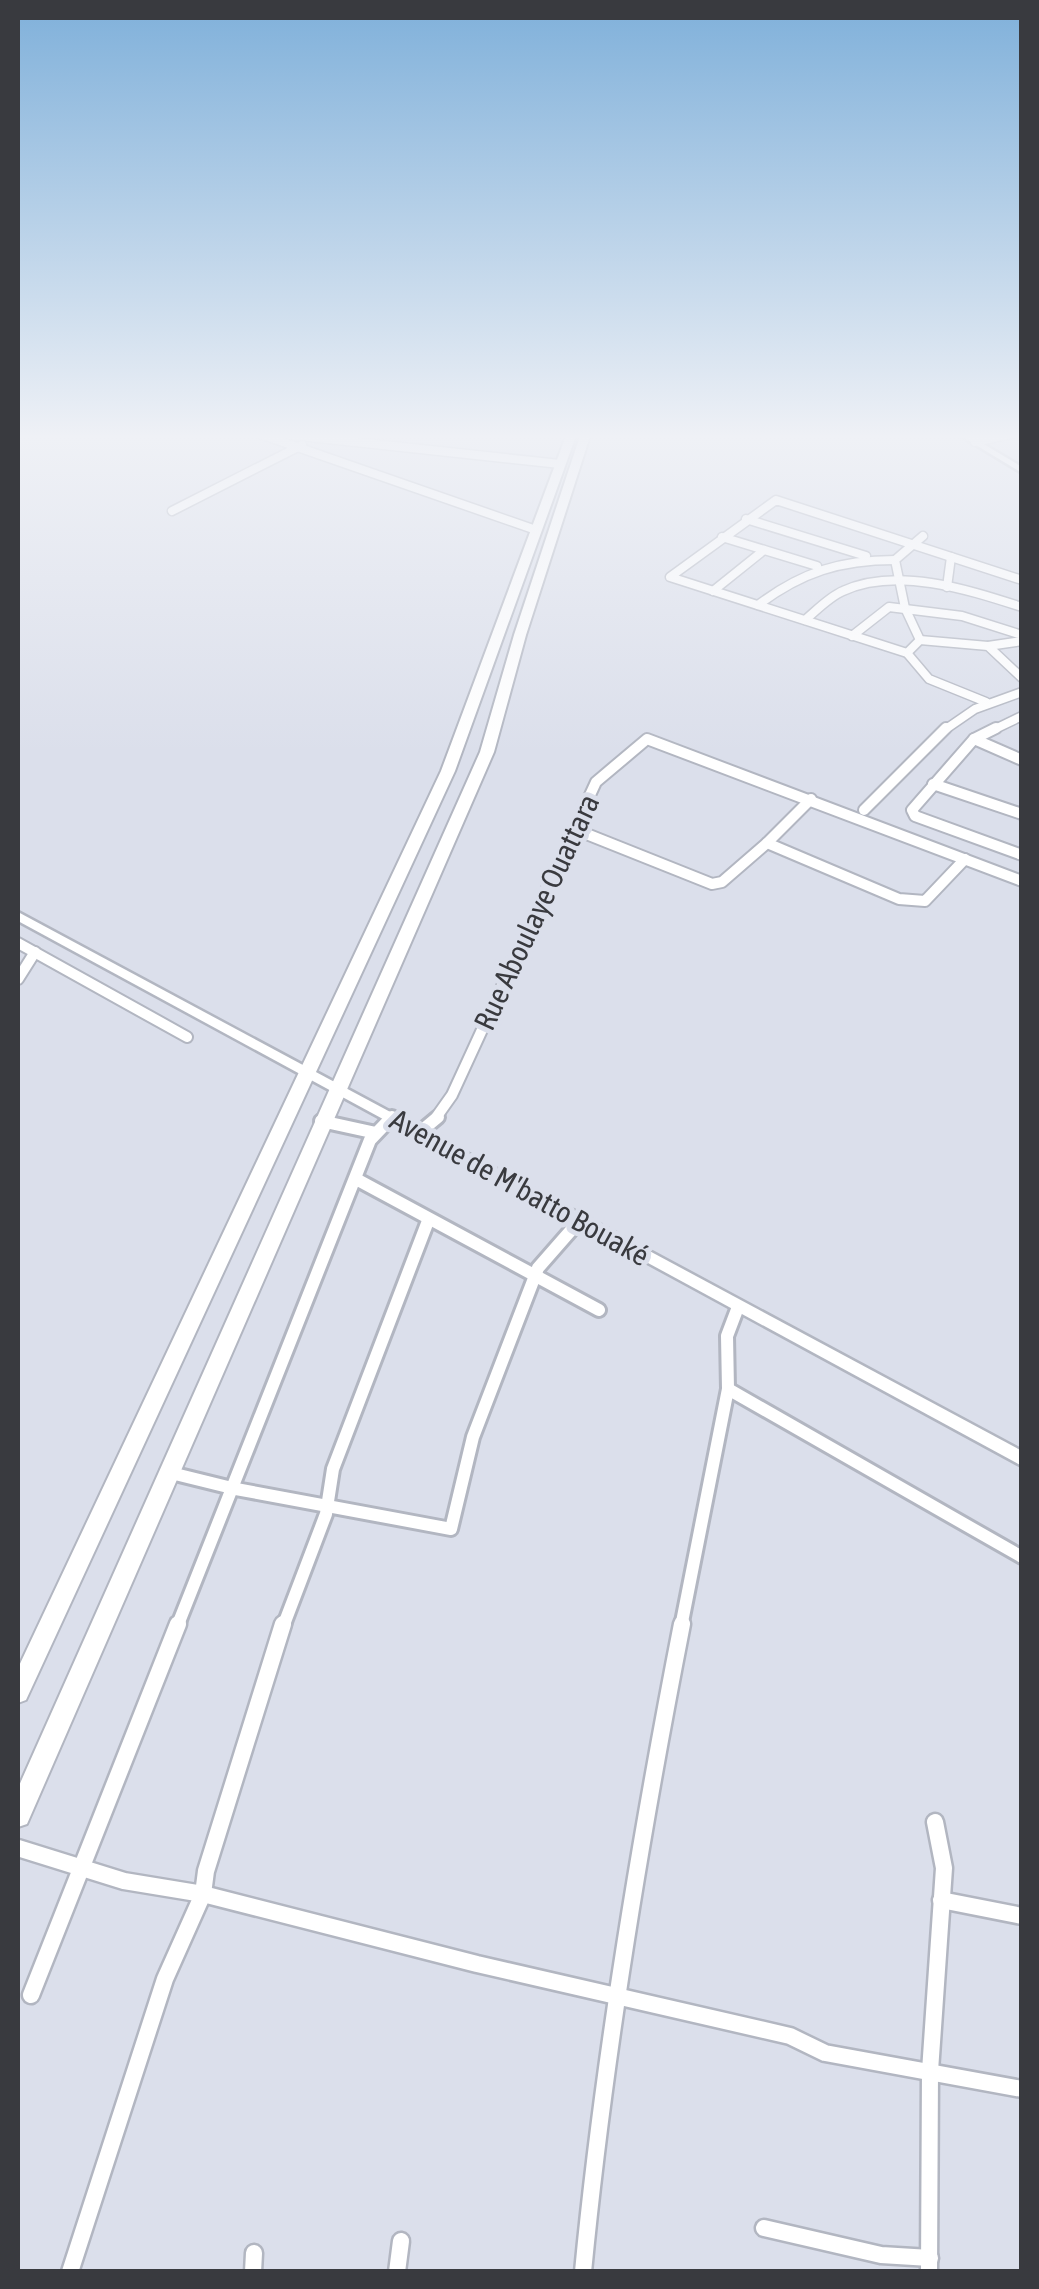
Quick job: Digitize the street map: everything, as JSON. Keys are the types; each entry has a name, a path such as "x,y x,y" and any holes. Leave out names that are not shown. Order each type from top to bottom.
{"highway":[{"path":"18,1692 448,771 532,540"},
{"path":"18,1815 487,752 551,540"}],"street":[{"path":"720,540 670,576 907,653 930,679 986,702"},
{"path":"728,540 817,566"},
{"path":"812,540 880,560"},
{"path":"896,540 1022,580"},
{"path":"758,605 794,576 817,566 849,559 895,560 918,540"},
{"path":"714,591 764,550"},
{"path":"947,587 952,558"},
{"path":"895,560 905,608 920,640"},
{"path":"805,620 849,588 898,583 947,587 1022,606"},
{"path":"852,636 879,611 905,608 962,616 1022,638"},
{"path":"920,640 988,646 1022,638"},
{"path":"907,653 920,640"},
{"path":"988,646 1020,674"},
{"path":"864,810 944,728 986,702 1022,692"},
{"path":"1022,716 974,739 914,804 915,816 1022,855"},
{"name":"Rue Aboulaye Ouattara","path":"420,1132 441,1114 452,1096 596,782 646,739 1022,881"},
{"path":"974,739 1022,760"},
{"path":"933,784 1022,814"},
{"path":"574,830 712,884 722,882 810,800"},
{"path":"767,842 899,899 916,902 925,902 965,859"},
{"name":"Avenue de M'batto Bouaké","path":"18,916 1022,1459"},
{"path":"18,943 187,1037"},
{"path":"18,979 35,952"},
{"path":"31,1996 356,1179 376,1133 392,1117"},
{"path":"321,1121 376,1133"},
{"path":"356,1179 600,1310"},
{"path":"168,1472 230,1488 451,1529 473,1437 538,1268 580,1220"},
{"path":"70,2272 165,1980 203,1894 206,1871 286,1616 328,1505 333,1470 428,1221"},
{"path":"583,2272 592,2154 616,1995 728,1389 727,1336 738,1307"},
{"path":"728,1389 1022,1556"},
{"path":"764,2228 929,2265 930,2070 944,1868 935,1822"},
{"path":"18,1848 124,1881 203,1894 790,2036 825,2052 1022,2089"},
{"path":"942,1900 1022,1916"},
{"path":"396,2272 401,2241"}]}
